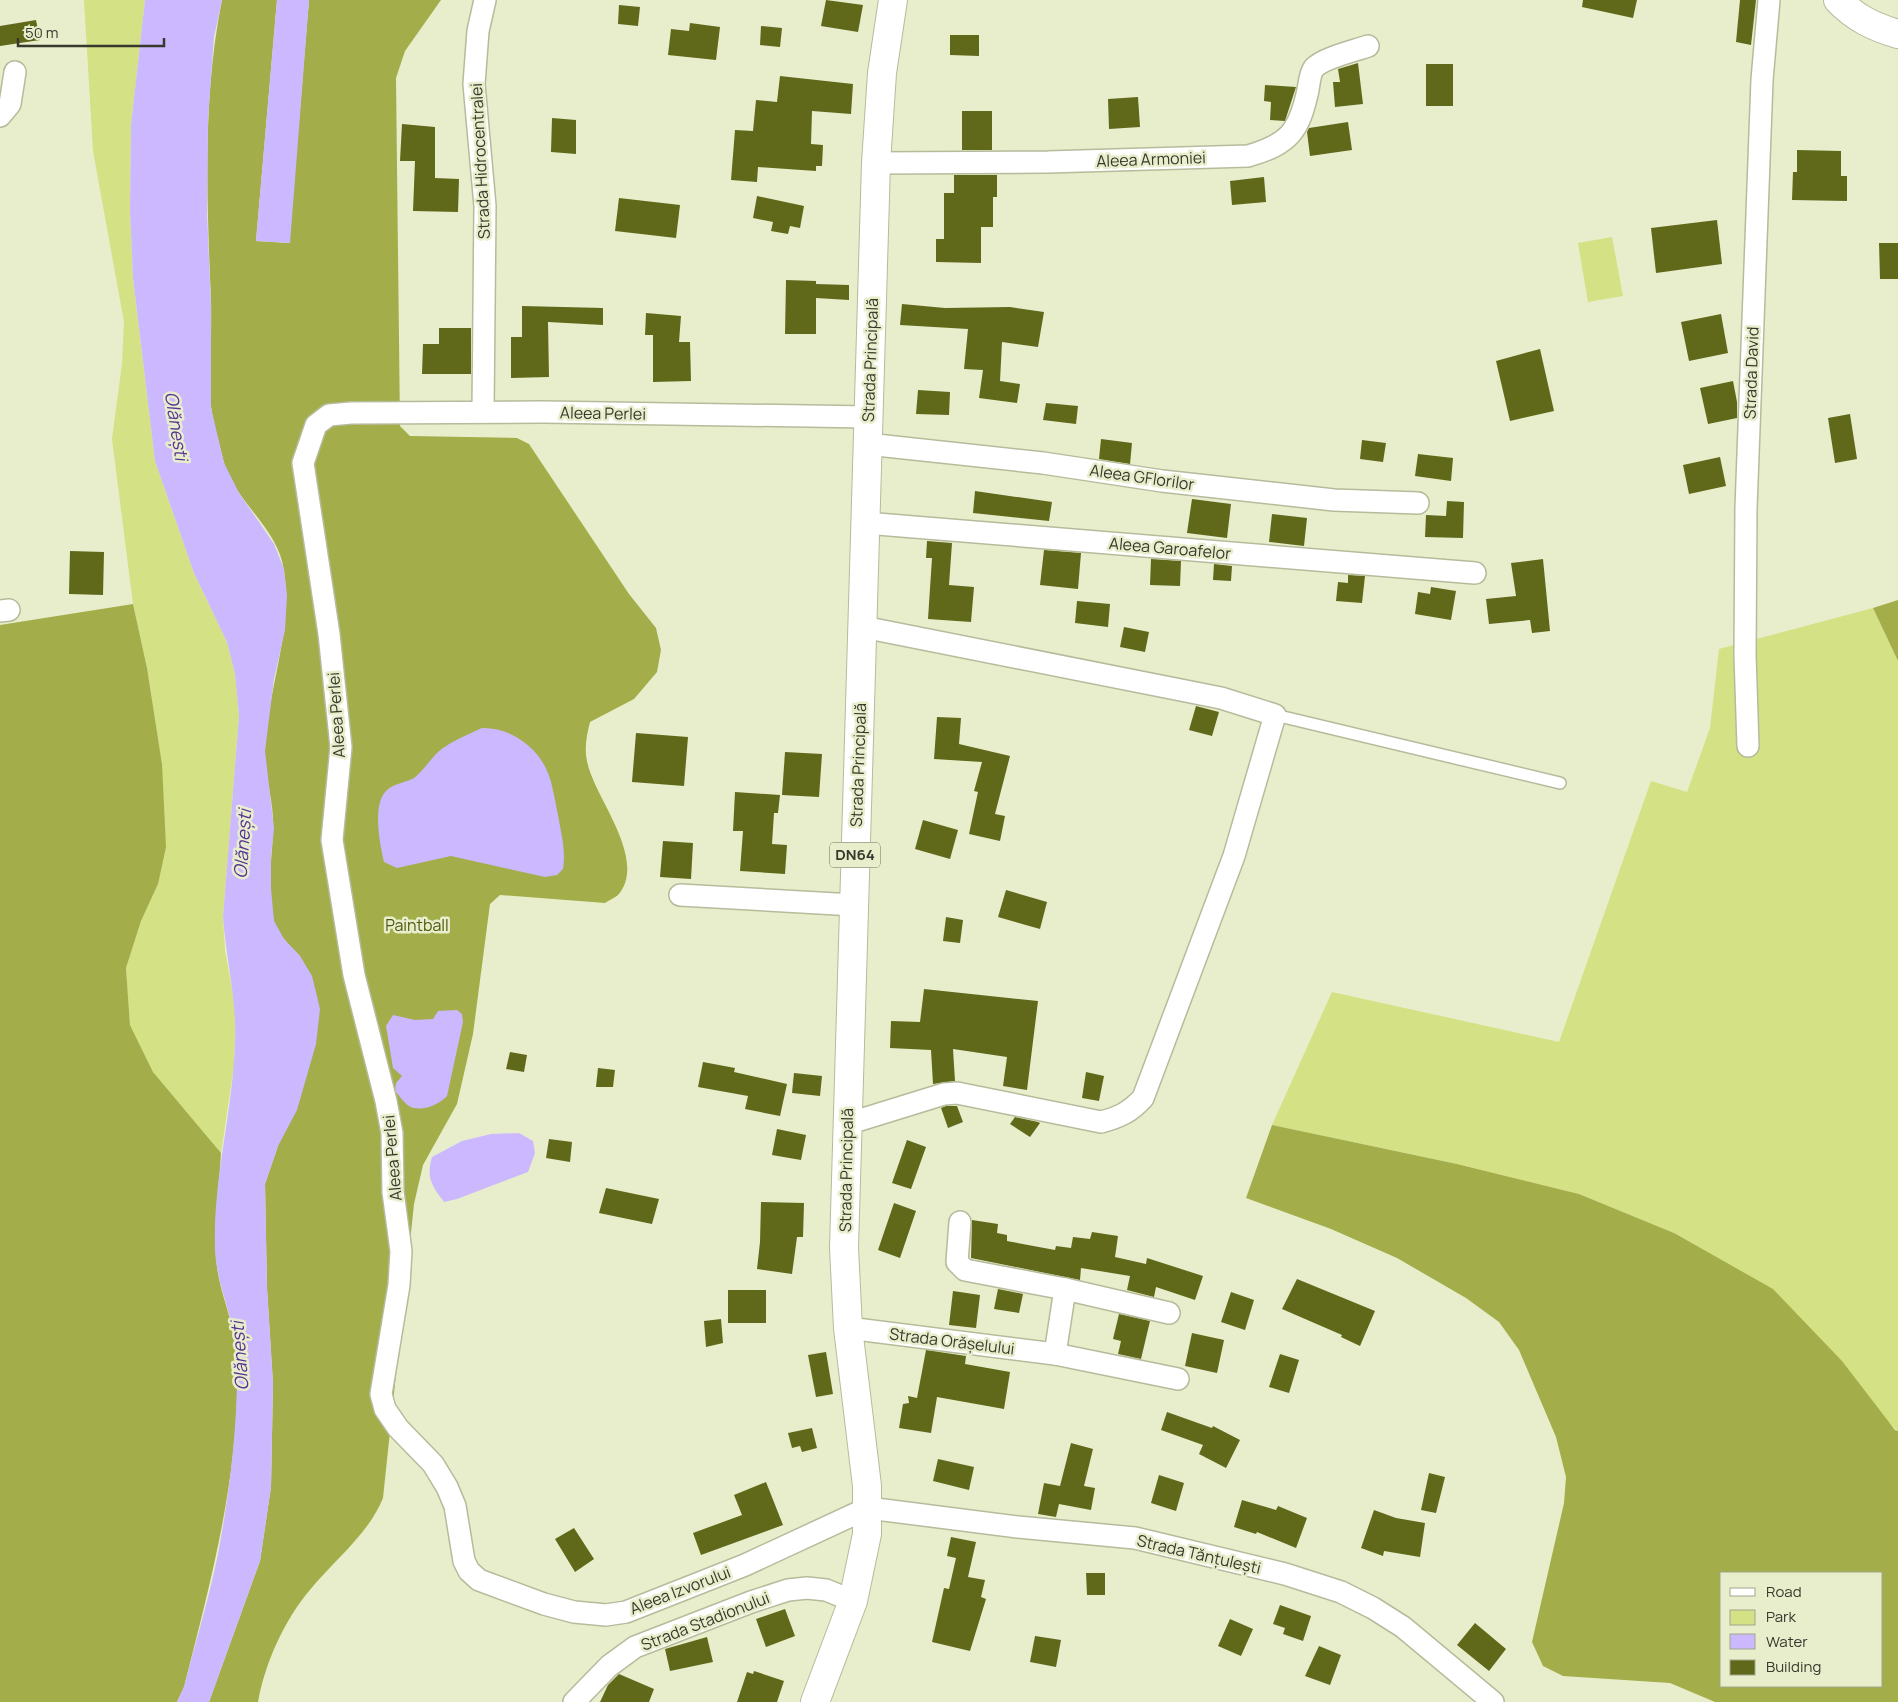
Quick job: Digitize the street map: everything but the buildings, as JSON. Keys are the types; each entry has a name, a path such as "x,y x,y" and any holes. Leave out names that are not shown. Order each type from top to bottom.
{"main road":[{"name":"Strada Principală","path":"815,1702 853,1601 864,1557 868,1508 848,1328 844,1248 876,163 882,73 894,0"},
{"path":"1838,0 1864,22 1898,34"}],"street":[{"name":"Strada Hidrocentralei","path":"483,412 485,206 474,84 478,31 485,0"},
{"name":"Strada David","path":"1748,746 1745,656 1746,508 1762,80 1769,0"},
{"name":"Aleea Armoniei","path":"876,163 1048,162 1248,156 1269,149 1297,128 1304,112 1313,69 1322,62 1368,46"},
{"path":"0,116 10,104 15,72"},
{"name":"Aleea Perlei","path":"464,1561 455,1506 447,1487 433,1464 398,1428 386,1409 381,1394 399,1285 400,1260 393,1192 392,1133 386,1101 354,975 332,840 341,747 328,634 303,463 316,426 329,415 483,412 868,417"},
{"name":"Aleea GFlorilor","path":"867,444 1042,463 1162,481 1324,499 1418,503"},
{"name":"Aleea Garoafelor","path":"866,523 1475,573"},
{"path":"847,1124 944,1094 957,1092 1101,1122 1118,1118 1131,1111 1143,1098 1234,856 1275,715 1221,698 862,627"},
{"path":"680,894 854,905"},
{"path":"960,1222 956,1252 960,1268 1065,1289 1169,1313"},
{"path":"1055,1354 1065,1289"},
{"name":"Strada Orășelului","path":"848,1328 1055,1354 1178,1379"},
{"name":"Aleea Izvorului","path":"464,1561 469,1572 479,1580 544,1604 574,1612 606,1614 626,1612 746,1565 868,1508"},
{"name":"Strada Tănțulești","path":"868,1508 1018,1528 1135,1538 1285,1574 1341,1592 1373,1608 1403,1627 1493,1702"},
{"name":"Strada Stadionului","path":"574,1702 609,1666 635,1647 788,1590 808,1588 826,1590 853,1601"},
{"path":"626,1612 635,1647"}],"lane":[{"path":"1275,715 1560,782"}],"green space":[{"path":"84,0 145,0 131,125 130,210 133,279 155,461 194,573 227,642 235,674 239,716 223,917 225,950 236,1011 234,1066 221,1153 153,1072 130,1025 126,968 141,921 158,884 162,764 147,668 133,604 112,439 122,364 124,322 93,151"},
{"name":"Paintball","path":"222,0 277,0 256,241 289,243 309,0 441,0 405,51 396,78 400,426 410,436 517,438 529,444 629,594 656,628 661,650 657,672 634,699 590,722 587,736 586,756 591,775 616,828 627,864 626,880 618,895 605,903 500,895 490,904 473,1034 457,1104 423,1165 414,1204 383,1498 377,1511 360,1536 309,1591 291,1616 265,1672 258,1702 209,1702 260,1561 271,1487 273,1384 267,1288 265,1184 278,1146 300,956 278,931 270,899 273,822 265,748 270,703 283,638 286,593 284,571 274,541 245,502 228,474 216,433 211,406 207,150 211,75"},
{"path":"1612,237 1623,296 1588,302 1578,243"},
{"path":"1898,600 1898,661 1873,608"},
{"path":"133,604 147,668 162,764 166,847 158,884 141,921 126,968 130,1025 153,1072 221,1153 216,1224 217,1267 234,1335 237,1359 237,1401 229,1484 214,1566 184,1687 177,1702 0,1702 0,625"},
{"path":"1873,608 1898,661 1898,1431 1674,1233 1579,1194 1457,1164 1272,1125 1332,992 1559,1042 1651,781 1687,792 1710,728 1719,649"},
{"path":"1272,1125 1457,1164 1579,1194 1674,1233 1773,1289 1842,1361 1895,1430 1898,1431 1898,1702 1715,1702 1670,1683 1563,1676 1543,1666 1532,1642 1564,1503 1566,1477 1556,1437 1519,1350 1499,1322 1466,1298 1397,1258 1331,1229 1246,1198"}],"water":[{"name":"Olănești","path":"145,0 222,0 214,37 208,119 207,213 211,305 211,408 224,463 239,493 274,544 284,569 287,595 285,630 274,679 265,751 274,829 271,856 271,889 274,921 284,939 300,956 312,976 320,1009 316,1044 297,1110 278,1146 265,1184 267,1288 273,1384 271,1487 260,1561 209,1702 177,1702 184,1687 218,1554 230,1482 235,1433 236,1345 216,1262 215,1222 231,1094 235,1042 233,995 223,917 239,716 235,674 227,642 194,573 155,461 133,278 130,210 131,125"},
{"path":"277,0 309,0 290,243 256,241"},
{"path":"482,728 503,731 522,740 543,764 551,783 558,815 564,848 563,869 557,875 545,877 451,856 397,868 384,862 379,836 378,815 382,797 386,791 392,786 414,778 438,752 449,744"},
{"path":"457,1010 462,1014 463,1022 447,1096 430,1107 419,1109 409,1106 395,1091 396,1083 402,1076 393,1068 386,1026 393,1015 415,1020 433,1019 438,1011"},
{"path":"519,1133 533,1141 535,1153 528,1172 457,1199 444,1202 431,1181 430,1164 432,1157 462,1141 491,1134"}]}
